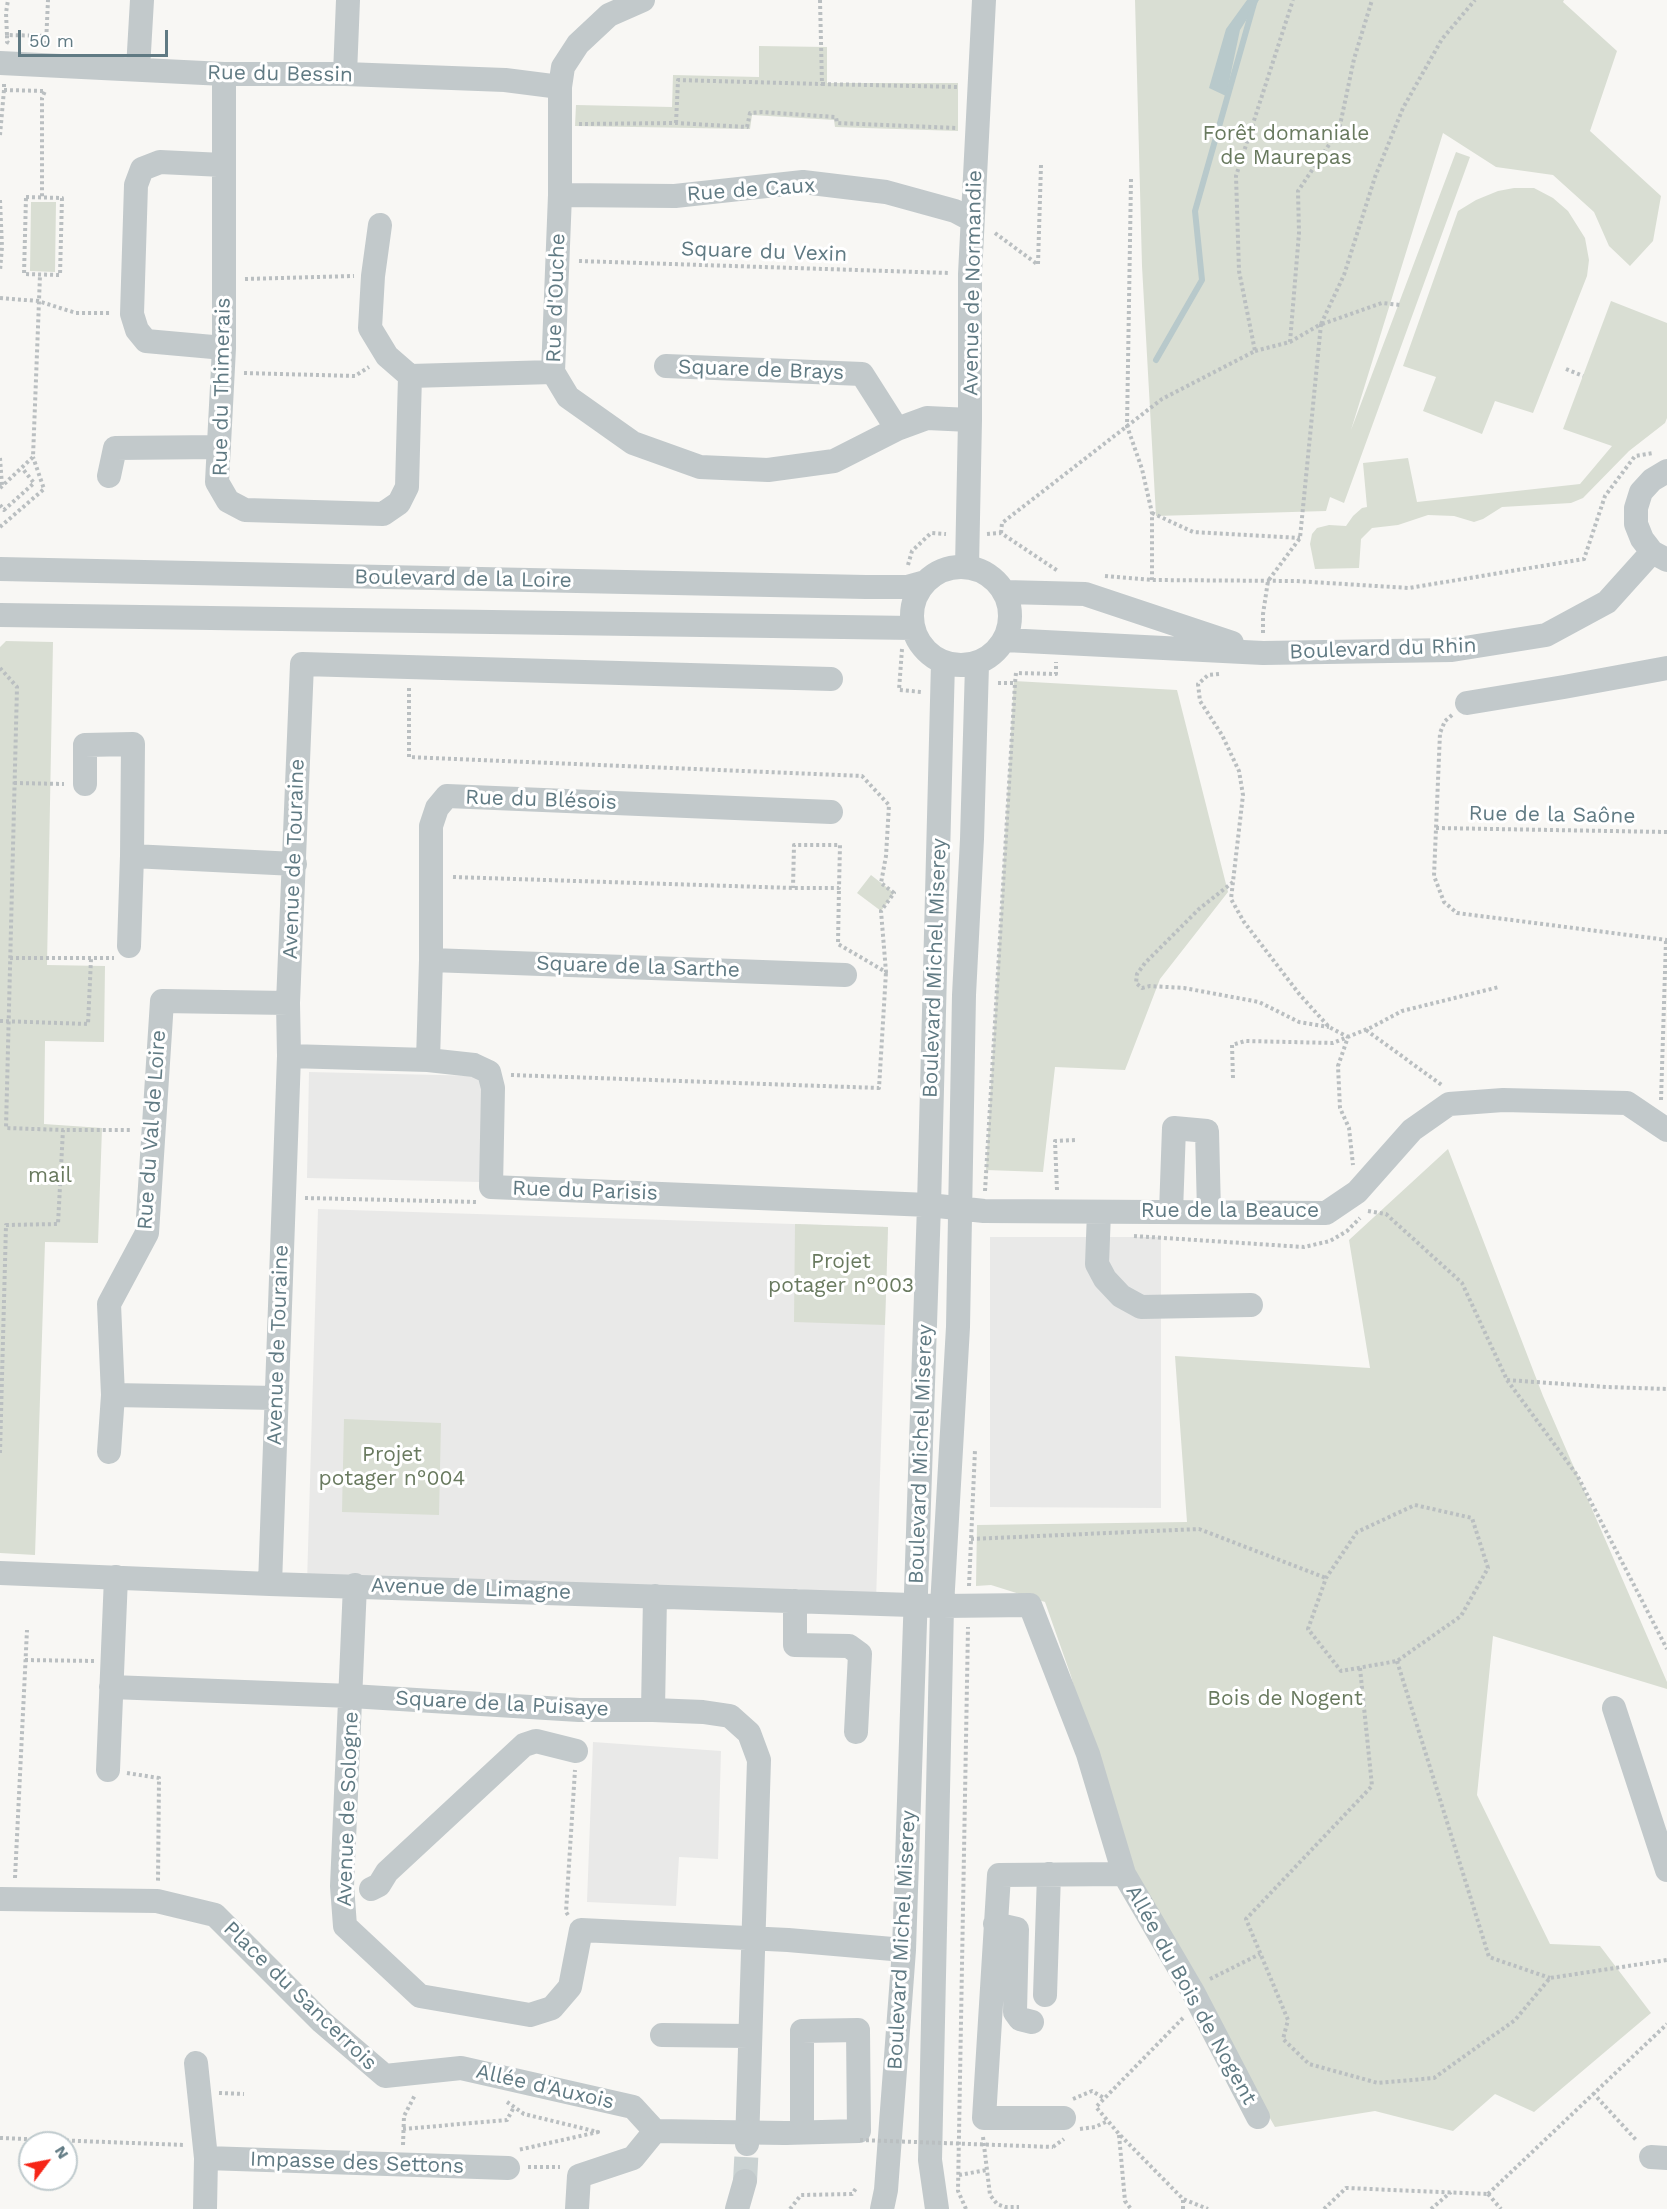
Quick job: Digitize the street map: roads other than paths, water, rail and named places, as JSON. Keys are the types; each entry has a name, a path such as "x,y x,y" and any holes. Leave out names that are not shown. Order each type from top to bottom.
{"street":[{"path":"138,69 142,0"},
{"path":"345,74 348,0"},
{"name":"Rue d'Ouche","path":"643,0 609,15 578,44 563,67 560,87 560,195 553,372 568,397 633,443 700,466 768,470 834,461 897,429 927,418 970,420"},
{"name":"Avenue de Normandie","path":"967,567 970,274 984,0"},
{"name":"Rue du Bessin","path":"2,72 138,69 224,74 345,74 505,80 560,87"},
{"name":"Rue du Thimerais","path":"224,74 224,348 217,482 228,501 245,510 383,514 399,503 407,487 410,376"},
{"path":"223,165 160,162 142,168 136,185 132,314 136,330 146,340 224,348"},
{"name":"Rue de Caux","path":"560,195 675,196 803,182 886,192 955,211 972,220"},
{"path":"380,225 373,276 370,328 387,356 410,376 553,372"},
{"name":"Square de Brays","path":"666,366 862,374 897,429"},
{"path":"109,476 115,448 219,447"},
{"path":"1660,556 1642,539 1636,524 1636,508 1641,492 1652,480 1662,462"},
{"name":"Boulevard du Rhin","path":"1005,640 1263,653 1452,650 1546,635 1607,602 1660,556"},
{"path":"967,567 980,570 992,578 1005,592 1011,613 1005,640 976,674 943,662 929,654 919,642 913,628 915,578 951,568 967,567"},
{"name":"Boulevard de la Loire","path":"0,569 907,588 915,578"},
{"name":"Boulevard du Rhin","path":"1005,592 1085,594 1263,653"},
{"name":"Boulevard de la Loire","path":"0,615 913,628"},
{"name":"Boulevard Michel Miserey","path":"882,2209 886,2190 904,1950 929,1204 943,662"},
{"name":"Avenue de Touraine","path":"270,1584 289,1056 288,1003 302,664 831,679"},
{"path":"1467,703 1667,668"},
{"name":"Boulevard Michel Miserey","path":"937,2209 930,2160 942,1606 958,1327 972,1210 964,995 972,839 976,674"},
{"path":"85,784 85,745 133,744 129,946"},
{"name":"Rue du Blésois","path":"428,1060 431,826 437,808 447,796 831,812"},
{"path":"132,856 294,864"},
{"name":"Square de la Sarthe","path":"431,960 844,975"},
{"name":"Rue du Val de Loire","path":"109,1452 113,1395 109,1304 147,1233 162,1001 288,1003"},
{"path":"289,1056 428,1060"},
{"name":"Rue du Parisis","path":"428,1060 474,1065 489,1072 493,1088 491,1187 929,1204 972,1210"},
{"name":"Rue de la Beauce","path":"972,1210 1326,1213 1357,1192 1412,1130 1449,1104 1503,1100 1627,1103 1663,1127"},
{"path":"1171,1212 1174,1128 1207,1131 1209,1212"},
{"path":"1099,1212 1097,1264 1105,1279 1121,1296 1141,1307 1251,1305"},
{"path":"113,1395 276,1398"},
{"name":"Avenue de Limagne","path":"0,1573 942,1606"},
{"path":"108,1770 116,1577"},
{"name":"Avenue de Sologne","path":"355,1585 342,1886 345,1926 420,1996 530,2015 552,2008 570,1986 581,1930 754,1940"},
{"path":"653,1710 655,1596"},
{"path":"795,1601 795,1645 849,1646 860,1654 856,1732"},
{"name":"Allée du Bois de Nogent","path":"942,1606 1030,1605 1088,1754 1124,1874 1191,1989 1258,2117"},
{"name":"Square de la Puisaye","path":"111,1687 351,1696 579,1710 703,1712 730,1716 749,1733 759,1761 747,2144"},
{"path":"522,1706 524,1745"},
{"path":"1614,1708 1667,1870"},
{"path":"371,1890 379,1885 387,1872 524,1745 536,1741 576,1751"},
{"path":"1045,1995 1049,1874"},
{"name":"Allée du Bois de Nogent","path":"1065,2118 984,2118 999,1875 1124,1874"},
{"name":"Place du Sancerrois","path":"7,1899 157,1900 215,1915 322,2022 386,2076"},
{"path":"995,1924 1017,1929 1016,2012 1020,2019 1032,2022"},
{"path":"754,1940 788,1940 904,1950"},
{"path":"577,2209 579,2176 633,2158 655,2132 859,2135 858,2030 802,2031 793,2133"},
{"path":"662,2035 749,2036"},
{"path":"196,2063 206,2158 205,2209"},
{"name":"Allée d'Auxois","path":"386,2076 461,2068 633,2107 655,2132"},
{"name":"Impasse des Settons","path":"206,2158 503,2167"},
{"path":"737,2209 745,2181"}],"waterway":[{"path":"1156,360 1202,280 1195,211 1255,0"}],"tunnel":[{"path":"745,2181 747,2144"}],"park label":[{"name":"Forêt domaniale de Maurepas","path":"1286,146"},
{"name":"mail","path":"50,1176"},
{"name":"Projet potager n°003","path":"841,1274"},
{"name":"Projet potager n°004","path":"392,1467"},
{"name":"Bois de Nogent","path":"1285,1699"}]}
